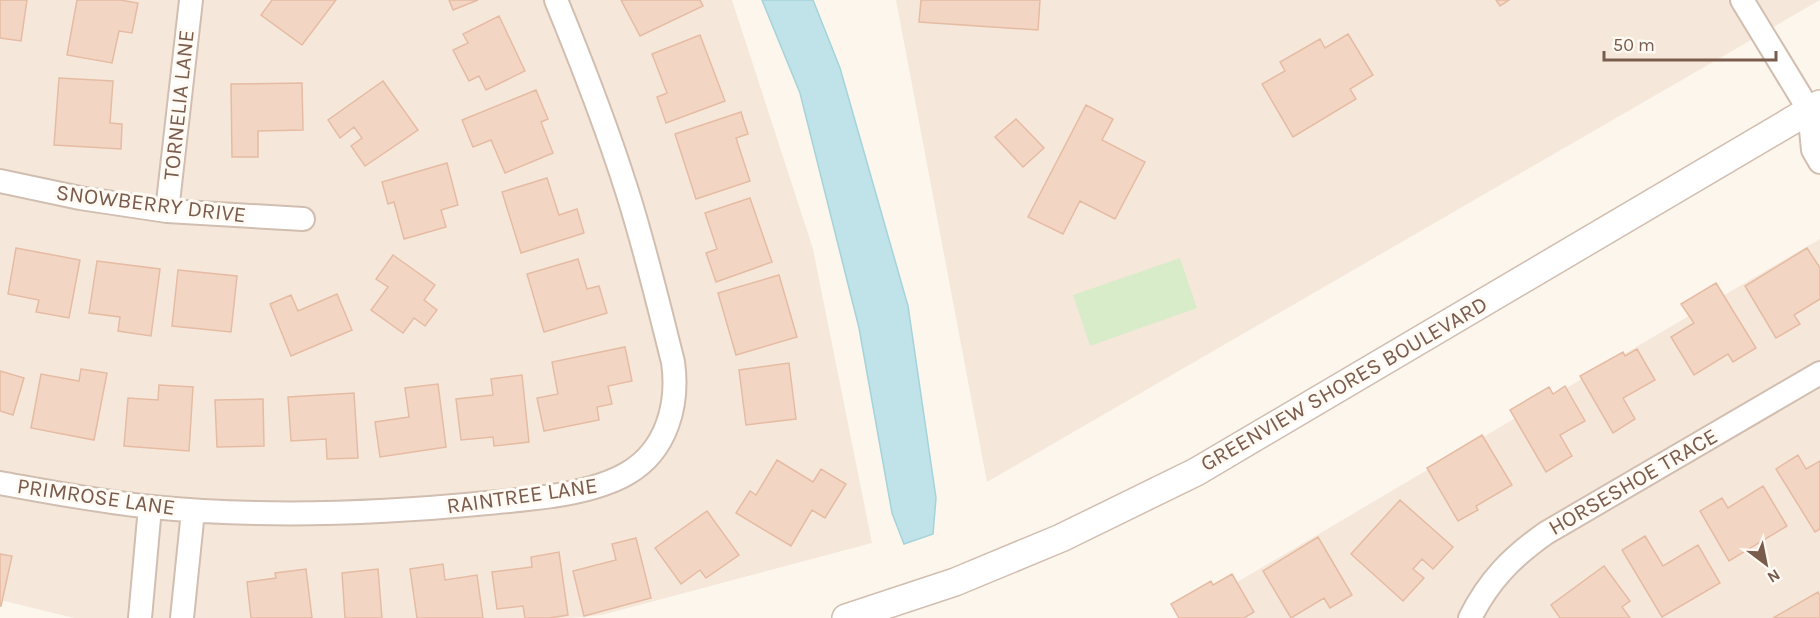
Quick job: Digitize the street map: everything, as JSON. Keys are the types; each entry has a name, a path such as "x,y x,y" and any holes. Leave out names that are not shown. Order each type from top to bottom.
{"street":[{"name":"TORNELIA LANE","path":"167,211 191,0"},
{"name":"RAINTREE LANE","path":"193,511 332,513 424,509 517,500 589,489 606,484 630,472 656,447 671,416 676,381 674,363 641,235 625,185 591,86 556,0"},
{"path":"1742,0 1816,110 1813,150 1820,162"},
{"name":"GREENVIEW SHORES BOULEVARD","path":"846,618 955,582 1040,547 1196,472 1816,110"},
{"name":"SNOWBERRY DRIVE","path":"0,181 80,198 167,211 303,219"},
{"name":"HORSESHOE TRACE","path":"1470,618 1497,574 1520,551 1546,533 1820,373"},
{"name":"PRIMROSE LANE","path":"0,483 74,497 193,511"},
{"path":"140,618 150,507"},
{"path":"182,618 193,511"}],"shaded area":[{"path":"0,0 732,0 813,249 872,543 602,615 570,618 74,618 0,600"},
{"path":"896,0 1820,0 987,482"},
{"path":"1820,239 1820,618 1176,618 1794,254"}],"green space":[{"path":"1180,258 1197,308 1090,346 1073,295"}],"water":[{"path":"762,0 813,0 840,68 908,306 936,498 933,534 904,544 892,513 859,328 800,93"}],"building":[{"path":"0,0 27,0 21,41 0,38"},
{"path":"77,0 120,0 138,3 132,33 119,31 112,63 67,55"},
{"path":"272,0 336,0 302,45 261,15"},
{"path":"449,0 478,0 453,10"},
{"path":"621,0 700,0 703,6 640,36"},
{"path":"921,0 1040,0 1038,30 919,22"},
{"path":"1496,0 1509,0 1500,6"},
{"path":"499,16 525,71 486,90 479,76 469,81 453,50 468,43 463,34"},
{"path":"1348,34 1373,75 1350,89 1356,99 1293,137 1262,84 1285,71 1280,62 1320,39 1325,48"},
{"path":"700,35 725,101 666,123 657,97 667,93 652,54"},
{"path":"59,78 113,81 110,123 122,124 121,149 54,145"},
{"path":"383,81 418,130 365,166 351,146 362,138 354,127 340,138 328,120"},
{"path":"302,83 303,130 258,131 258,157 232,157 231,84"},
{"path":"536,90 548,119 541,122 553,153 505,173 491,140 473,147 462,120"},
{"path":"1086,105 1113,119 1102,140 1145,162 1115,219 1080,201 1063,234 1028,217"},
{"path":"741,112 748,134 736,138 750,181 696,199 675,134"},
{"path":"1016,119 1044,148 1023,167 995,137"},
{"path":"447,163 458,205 441,210 446,227 404,239 394,202 388,204 382,182"},
{"path":"547,178 559,215 577,209 584,233 521,253 502,192"},
{"path":"750,198 772,262 716,282 706,253 717,249 705,213"},
{"path":"16,248 80,260 69,318 36,312 39,300 8,294"},
{"path":"1807,248 1820,268 1820,299 1794,315 1800,324 1776,338 1745,286"},
{"path":"393,255 435,285 424,300 437,310 425,326 414,318 403,333 371,310 388,287 376,279"},
{"path":"578,259 587,289 599,286 607,313 544,332 527,274"},
{"path":"97,261 160,269 151,336 118,331 120,317 89,313"},
{"path":"178,270 237,276 231,332 172,326"},
{"path":"779,275 797,337 736,355 718,293"},
{"path":"1716,283 1756,348 1733,362 1728,354 1694,375 1671,337 1694,323 1681,304"},
{"path":"337,294 352,330 291,356 270,304 291,295 298,311"},
{"path":"625,347 632,381 608,386 612,404 597,407 599,420 544,431 537,398 558,394 552,362"},
{"path":"1637,349 1655,380 1623,398 1635,419 1613,433 1580,376 1623,352 1625,356"},
{"path":"789,363 796,419 746,425 739,370"},
{"path":"81,369 107,373 94,440 31,428 41,374 79,381"},
{"path":"0,371 24,378 13,415 0,411"},
{"path":"522,375 529,442 494,446 493,437 461,440 456,399 493,395 491,379"},
{"path":"438,384 446,447 380,457 375,422 409,417 405,388"},
{"path":"159,385 193,387 189,451 124,446 128,398 158,400"},
{"path":"1565,386 1585,421 1560,435 1572,456 1546,472 1510,410 1549,387 1553,394"},
{"path":"354,393 358,458 327,459 326,439 291,441 288,397"},
{"path":"263,399 264,446 217,447 215,400"},
{"path":"1482,435 1512,485 1476,506 1478,510 1458,521 1427,468"},
{"path":"1798,455 1806,469 1820,461 1820,529 1815,532 1776,469"},
{"path":"777,460 813,482 821,469 846,484 825,518 812,510 791,546 736,513 750,491 756,495"},
{"path":"1763,486 1787,526 1729,561 1700,511 1722,498 1728,508"},
{"path":"1400,500 1453,547 1433,569 1422,559 1413,569 1424,578 1403,601 1351,554"},
{"path":"707,511 739,555 706,578 700,570 681,584 655,548"},
{"path":"1645,536 1663,566 1698,545 1720,583 1662,617 1622,550"},
{"path":"1318,537 1352,595 1330,608 1324,598 1291,618 1263,571"},
{"path":"636,538 651,598 584,616 573,571 616,560 612,544"},
{"path":"559,552 568,615 525,618 523,606 497,609 492,572 532,567 531,557"},
{"path":"0,554 12,556 1,606 0,606"},
{"path":"443,564 445,580 477,575 483,618 417,618 410,569"},
{"path":"1604,566 1630,601 1622,607 1630,618 1560,618 1551,605"},
{"path":"306,569 312,618 251,618 247,582 276,578 275,573"},
{"path":"378,569 382,618 345,618 342,573"},
{"path":"1232,574 1254,612 1244,618 1179,618 1171,604 1211,581 1213,585"},
{"path":"1818,592 1820,618 1773,618"}]}
